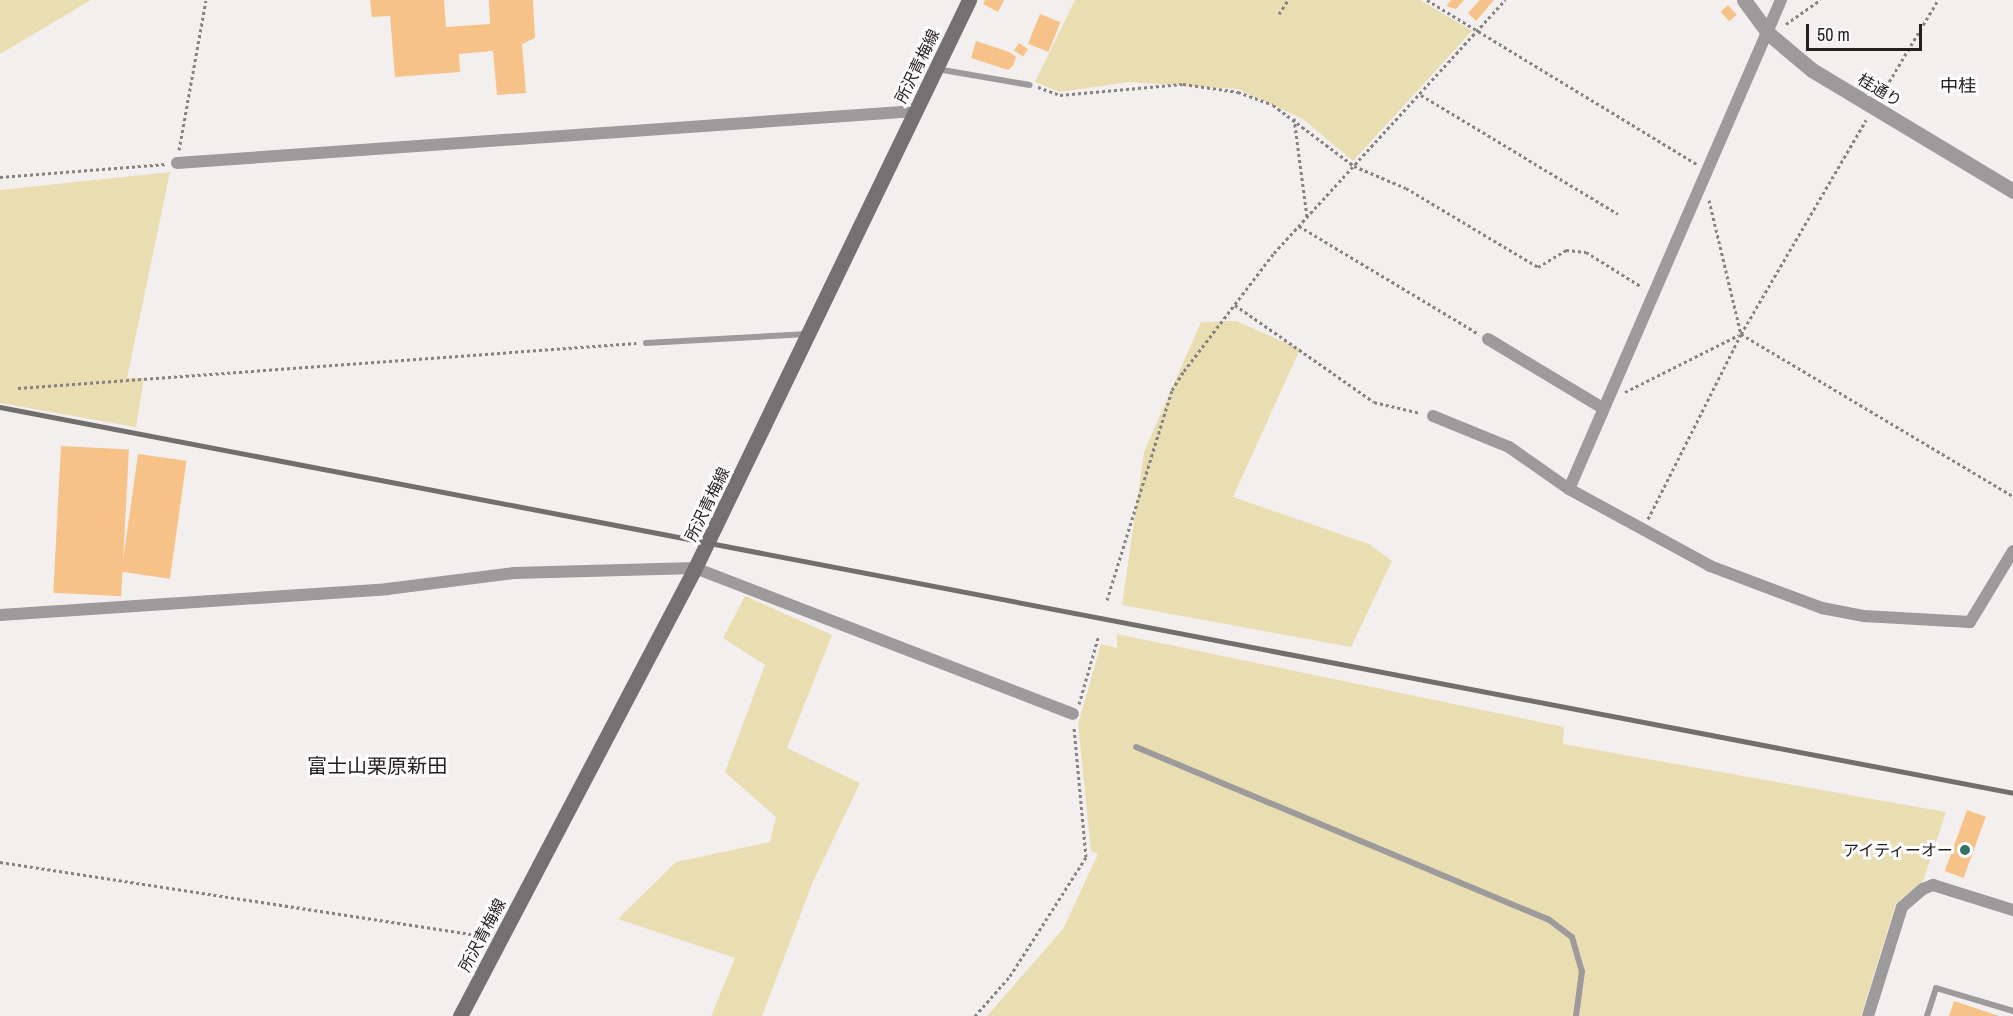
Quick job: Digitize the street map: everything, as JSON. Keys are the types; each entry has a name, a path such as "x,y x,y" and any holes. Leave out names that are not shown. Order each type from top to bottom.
{"main road":[{"name":"所沢青梅線","path":"460,1016 695,568 811,333 969,0"}],"street":[{"name":"桂通り","path":"1744,0 1769,34 1812,70 2013,191"},
{"path":"1569,489 1705,173 1769,34 1780,0"},
{"path":"177,163 916,111"},
{"path":"1488,339 1604,409"},
{"path":"1433,416 1509,447 1569,489 1710,566 1822,608 1940,623 1970,622 2013,551"},
{"path":"0,615 387,589 514,573 695,568 1073,714"},
{"path":"1868,1016 1902,907 1923,889 1933,885 2013,910"}],"lane":[{"path":"936,69 1030,85"},
{"path":"646,343 811,333"},
{"path":"1136,747 1548,919 1572,937 1582,971 1576,1016"},
{"path":"1927,1016 1936,988 2013,1011"}],"path":[{"path":"0,177 177,163 206,0"},
{"path":"1279,14 1288,0"},
{"path":"1426,0 1705,173 1741,334 2013,496"},
{"path":"1107,600 1172,390 1235,304 1299,226 1506,0"},
{"path":"1769,34 1820,0"},
{"path":"1644,529 1657,494 1741,334 1938,0"},
{"path":"1030,85 1060,95 1183,84 1238,92 1294,118 1354,165 1406,188 1538,267 1566,250 1586,252 1654,293"},
{"path":"1421,95 1618,214"},
{"path":"1294,118 1307,219"},
{"path":"1299,226 1488,339"},
{"path":"1235,304 1374,402 1433,416"},
{"path":"1611,393 1628,392 1741,334"},
{"path":"18,388 566,344 646,343"},
{"path":"975,1016 1010,976 1086,857 1073,714 1098,638"},
{"path":"0,862 501,938"}],"shaded area":[{"path":"0,0 91,0 0,54"},
{"path":"1075,0 1420,0 1472,31 1353,161 1303,119 1238,89 1128,82 1060,92 1035,82"},
{"path":"170,172 127,378 144,378 136,427 0,403 0,190"},
{"path":"1236,321 1300,349 1233,497 1369,544 1392,561 1351,647 1122,605 1144,452 1201,322"},
{"path":"745,596 832,635 787,748 860,783 812,884 762,1016 711,1016 735,958 618,919 676,862 770,842 776,817 725,772 765,665 723,638"},
{"path":"1117,634 1564,727 1563,744 1946,812 1923,881 1896,903 1861,1016 987,1016 1063,929 1098,854 1091,851 1078,724 1101,644 1117,648"}],"building":[{"path":"370,0 444,0 446,27 490,24 489,0 533,0 535,38 522,44 526,93 497,95 493,51 459,54 460,72 395,77 390,16 372,17"},
{"path":"985,0 1004,0 998,12 983,4"},
{"path":"1451,0 1464,0 1456,9 1446,6"},
{"path":"1480,0 1494,0 1476,21 1468,13"},
{"path":"1728,5 1737,15 1729,21 1721,12"},
{"path":"1040,14 1060,22 1048,52 1028,44"},
{"path":"976,41 1009,52 1016,57 1013,66 1008,70 971,58"},
{"path":"1019,43 1028,49 1023,57 1014,50"},
{"path":"61,446 129,450 121,596 53,593"},
{"path":"138,454 187,461 170,579 121,572"},
{"path":"1967,810 1986,817 1964,878 1945,871"},
{"path":"1954,1001 1999,1016 1949,1016"}],"railway":[{"path":"0,407 2013,793"}],"place":[{"name":"アイティーオー","path":"1965,850"}],"district":[{"name":"中桂","path":"1958,86"},
{"name":"富士山栗原新田","path":"377,765"}]}
